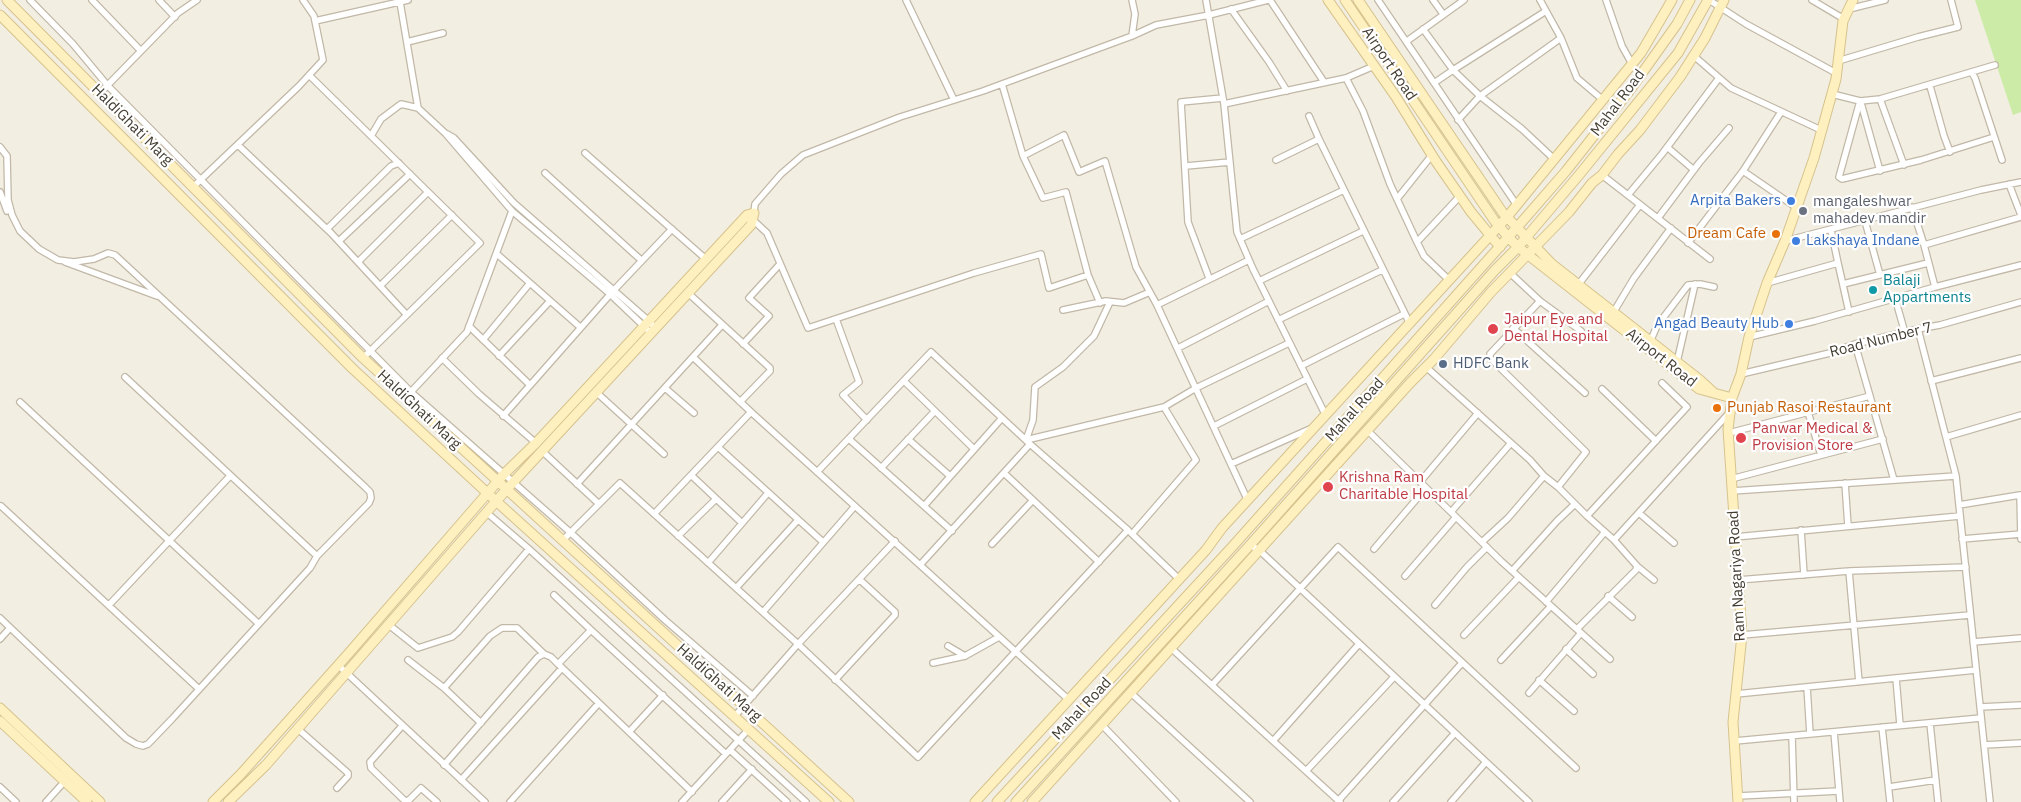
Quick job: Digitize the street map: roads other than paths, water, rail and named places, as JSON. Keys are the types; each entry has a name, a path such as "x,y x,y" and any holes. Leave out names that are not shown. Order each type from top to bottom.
{"street":[{"name":"HaldiGhati Marg","path":"7,0 193,188 497,482 849,802"},
{"path":"30,0 74,44 108,86 202,179 366,355 480,242 309,75"},
{"path":"92,0 141,51"},
{"path":"159,0 175,17"},
{"path":"185,0 187,7"},
{"path":"100,93 175,17 196,0"},
{"path":"193,188 323,60 314,16 303,0"},
{"path":"315,21 408,0"},
{"path":"906,0 954,100"},
{"path":"1132,0 1135,14 1132,36"},
{"path":"1206,0 1224,101 1237,232 1307,379 1326,416 1337,430"},
{"path":"754,217 755,204 781,174 803,155 900,117 1002,84 1132,36 1156,24 1209,15 1269,0 1324,82"},
{"path":"1328,0 1396,97 1460,196 1500,247"},
{"name":"Airport Road","path":"1345,0 1508,237 1518,247 1698,388 1715,394"},
{"name":"Airport Road","path":"1358,0 1507,217 1535,247 1578,284 1678,362 1715,394"},
{"path":"1378,0 1458,120 1526,216"},
{"path":"1433,0 1443,14"},
{"path":"1406,41 1464,0"},
{"path":"1540,0 1561,38 1577,78 1603,100"},
{"path":"1606,0 1622,46 1632,64"},
{"path":"975,802 1206,550 1222,528 1410,324 1448,279 1507,217 1641,53 1672,0"},
{"name":"Mahal Road","path":"997,802 1260,516 1566,171 1630,90 1677,24 1690,0"},
{"path":"1709,0 1723,4 1746,24 1836,73"},
{"name":"Mahal Road","path":"1016,802 1250,545 1495,270 1518,247 1678,52 1709,0"},
{"path":"1812,0 1844,19"},
{"name":"Ram Nagariya Road","path":"1738,799 1733,722 1742,636 1728,433 1732,398 1741,374 1749,337 1766,283 1785,241 1814,158 1832,94 1844,19 1853,0"},
{"path":"1848,9 1885,0"},
{"path":"1838,61 1958,27 1951,0"},
{"path":"400,2 418,108"},
{"path":"1032,802 1367,430 1510,273 1569,212 1592,183 1602,175 1661,103 1694,56 1723,4"},
{"path":"1231,9 1287,90"},
{"path":"1434,83 1546,11"},
{"name":"HaldiGhati Marg","path":"0,15 353,368 487,493 829,802"},
{"path":"1423,29 1453,70 1480,96 1522,129 1554,160"},
{"path":"407,42 443,34"},
{"path":"1458,120 1480,96 1561,38"},
{"path":"1694,56 1731,88 1821,130"},
{"path":"1832,94 1860,101 1880,99 1972,74 1995,65"},
{"path":"1209,278 1188,222 1181,102 1224,101 1287,90 1346,78 1374,66"},
{"path":"1972,74 1975,78 2002,160"},
{"path":"1346,78 1363,111 1397,199 1424,256 1448,279"},
{"path":"1628,194 1719,78"},
{"path":"1002,84 1022,156 1042,198 1066,192 1088,275 1100,303"},
{"path":"1930,86 1950,152"},
{"path":"1880,99 1904,165"},
{"path":"1860,101 1839,177 1842,179 1904,165 1994,137"},
{"path":"1860,101 1880,171"},
{"path":"372,136 381,120 401,104 418,108 445,133 512,211 612,292"},
{"path":"1688,243 1743,171 1781,112"},
{"path":"1309,116 1404,314 1420,337"},
{"path":"1658,218 1729,128"},
{"path":"445,133 454,138 514,203 650,327"},
{"path":"1022,156 1064,134 1079,172 1105,160 1136,267 1178,348 1248,501 1260,516"},
{"path":"1276,160 1319,139"},
{"path":"238,144 339,241 406,314"},
{"path":"0,147 7,156 8,200 12,215 20,231"},
{"path":"1666,147 1694,170"},
{"path":"585,153 710,263"},
{"path":"1397,199 1432,155"},
{"path":"1186,166 1230,162"},
{"path":"327,229 391,166 399,163"},
{"path":"1743,171 1797,208"},
{"path":"545,173 641,260"},
{"path":"339,241 410,174"},
{"path":"1602,175 1710,259"},
{"path":"1785,241 1912,207 2021,182"},
{"path":"1924,245 2021,216 2009,184"},
{"path":"1240,239 1344,190"},
{"path":"0,192 7,211 20,231 39,249 58,260 87,272 160,296"},
{"path":"358,262 428,192"},
{"path":"1417,242 1460,196"},
{"path":"1578,284 1640,206"},
{"path":"1912,207 1935,287"},
{"path":"512,211 466,332 408,394 504,474 665,620 753,696"},
{"path":"380,286 452,215"},
{"path":"217,801 406,588 504,474 539,447 596,392 650,327 687,292 747,215 754,217 767,233 808,328 974,273 1041,254 1049,288 1088,275"},
{"path":"1865,221 1880,275"},
{"path":"1613,313 1634,278 1671,228"},
{"path":"503,416 580,327 672,229"},
{"path":"1831,230 1849,312"},
{"path":"1259,281 1363,231"},
{"path":"0,618 80,692 126,738 143,746 148,744 259,624 310,568 317,556 369,503 371,498 370,492 115,255 108,254 94,259 74,262 58,260"},
{"path":"497,254 580,327"},
{"path":"1157,305 1249,260"},
{"path":"1843,284 1928,262"},
{"path":"228,802 250,783 298,729 513,482 539,447 710,263"},
{"path":"1766,283 1838,263"},
{"path":"743,344 769,316 749,298 780,264"},
{"path":"1749,337 2021,265"},
{"path":"1278,320 1382,270"},
{"path":"1510,273 1540,301 1581,331"},
{"path":"483,340 530,283"},
{"path":"1678,362 1695,284"},
{"path":"1650,342 1657,326 1683,289 1688,285 1695,284 1714,287"},
{"path":"687,292 770,368 770,371 740,402"},
{"path":"1063,310 1100,303 1124,303 1150,292"},
{"path":"1896,298 1905,333"},
{"path":"499,356 550,301"},
{"path":"1540,301 1490,354 1491,360 1586,452 1558,487"},
{"path":"920,565 1004,473 1028,442 1033,420 1035,388 1063,367 1094,336 1110,302"},
{"path":"1178,348 1269,302"},
{"name":"Road Number 7","path":"1741,374 1830,353 1855,344 1940,325 2021,302"},
{"path":"1301,366 1404,314"},
{"path":"836,319 859,382 843,395 867,420"},
{"path":"578,484 722,325"},
{"path":"468,326 530,385"},
{"path":"1513,328 1585,393"},
{"path":"1918,329 1956,476 1990,802"},
{"path":"1028,442 1164,407 1196,388 1289,342"},
{"path":"1855,344 1894,480"},
{"path":"817,472 931,352 1028,442 1130,532 1179,579"},
{"path":"693,357 750,412 1068,699"},
{"path":"442,358 599,504"},
{"path":"1931,381 2021,358"},
{"path":"1426,366 1530,460 1544,476 1558,487 1604,533 1614,540 1637,566 1654,580"},
{"path":"125,377 317,556"},
{"path":"1214,426 1307,379"},
{"path":"904,381 974,449"},
{"path":"1587,516 1688,407 1662,383"},
{"path":"665,388 694,413"},
{"path":"1602,389 1656,440"},
{"path":"596,392 664,454"},
{"path":"1715,394 1732,398"},
{"path":"1728,433 1870,396"},
{"path":"20,402 259,624"},
{"path":"562,541 620,483 798,644 918,757 1196,460 1164,407"},
{"path":"880,468 935,411"},
{"path":"654,514 750,412"},
{"path":"1614,540 1730,412"},
{"path":"1808,412 1821,455"},
{"path":"1420,482 1478,413"},
{"path":"1946,437 2021,415"},
{"path":"924,506 1002,418"},
{"path":"1232,464 1316,426"},
{"path":"1367,430 1484,545 1610,659"},
{"path":"848,439 952,531"},
{"path":"908,439 950,476"},
{"path":"1731,478 1882,439"},
{"path":"1451,512 1511,443"},
{"path":"718,447 822,542"},
{"path":"1004,473 1099,562"},
{"path":"691,475 742,523"},
{"path":"108,605 230,476"},
{"path":"1436,605 1484,545 1544,476"},
{"path":"1732,491 1956,476"},
{"path":"1845,483 1848,526"},
{"path":"1374,549 1426,488"},
{"path":"708,563 768,493"},
{"path":"1959,505 2021,495 2021,536 1962,540"},
{"path":"678,536 716,499"},
{"path":"992,544 1033,500"},
{"path":"1512,571 1575,504"},
{"path":"1,506 199,689"},
{"path":"763,612 854,506"},
{"path":"486,512 806,802"},
{"path":"1639,513 1674,543"},
{"path":"1735,537 1960,516"},
{"path":"1405,576 1456,517"},
{"path":"736,588 798,520"},
{"path":"1801,530 1804,575"},
{"path":"1501,660 1549,604 1604,533"},
{"path":"734,717 798,644 894,541"},
{"path":"1250,545 1259,550 1486,762 1525,801"},
{"path":"1212,685 1338,547 1576,768"},
{"path":"389,625 418,648 452,637 529,549"},
{"path":"1529,692 1608,596 1636,570 1637,566"},
{"path":"1738,580 1849,571 1966,567"},
{"path":"1849,571 1859,682"},
{"path":"1464,635 1519,577"},
{"path":"835,680 895,615 859,579"},
{"path":"406,588 414,596"},
{"path":"554,595 663,695 728,752 752,769 786,802"},
{"path":"1608,596 1632,617"},
{"path":"1742,636 1970,615"},
{"path":"0,640 10,628"},
{"path":"444,688 490,636 502,628 517,628 544,654 551,657 692,792"},
{"path":"461,780 591,630"},
{"path":"933,663 965,656 999,637"},
{"path":"1973,642 2021,638"},
{"path":"1273,741 1359,644"},
{"path":"948,646 965,656"},
{"path":"1171,648 1339,801 1462,662"},
{"path":"1566,649 1593,674"},
{"path":"444,764 538,657 544,654"},
{"path":"408,660 444,688 481,723"},
{"path":"338,665 485,802"},
{"path":"1736,694 1976,670"},
{"path":"1306,771 1394,677"},
{"path":"1896,678 1900,726"},
{"path":"1539,680 1574,711"},
{"path":"1807,687 1810,734"},
{"path":"1131,693 1250,802"},
{"path":"629,732 663,695"},
{"path":"510,802 599,703"},
{"path":"1980,707 2021,705"},
{"path":"0,708 100,802"},
{"path":"1735,741 1982,718"},
{"path":"0,721 87,802"},
{"path":"1930,723 1938,802"},
{"path":"1102,725 1176,802"},
{"path":"402,726 370,762 371,768 405,801 409,800 421,788 437,802"},
{"path":"1882,727 1890,802"},
{"path":"298,729 348,774 337,788"},
{"path":"682,802 748,730"},
{"path":"1834,732 1840,802"},
{"path":"1393,802 1455,733"},
{"path":"1792,736 1794,802"},
{"path":"1984,745 2021,743"},
{"path":"1451,802 1486,762"},
{"path":"722,802 752,769"},
{"path":"1889,786 1936,780"},
{"path":"46,802 65,781"},
{"path":"0,787 16,802"},
{"path":"1738,799 1793,793 1839,791"}],"place":[{"name":"Arpita Bakers","path":"1791,201"},
{"name":"mangaleshwar mahadev mandir","path":"1803,211"},
{"name":"Dream Cafe","path":"1776,234"},
{"name":"Lakshaya Indane","path":"1796,241"},
{"name":"Balaji Appartments","path":"1873,290"},
{"name":"Angad Beauty Hub","path":"1789,324"},
{"name":"Jaipur Eye and Dental Hospital","path":"1493,329"},
{"name":"HDFC Bank","path":"1443,364"},
{"name":"Punjab Rasoi Restaurant","path":"1717,408"},
{"name":"Panwar Medical & Provision Store","path":"1741,438"},
{"name":"Krishna Ram Charitable Hospital","path":"1328,487"}]}
